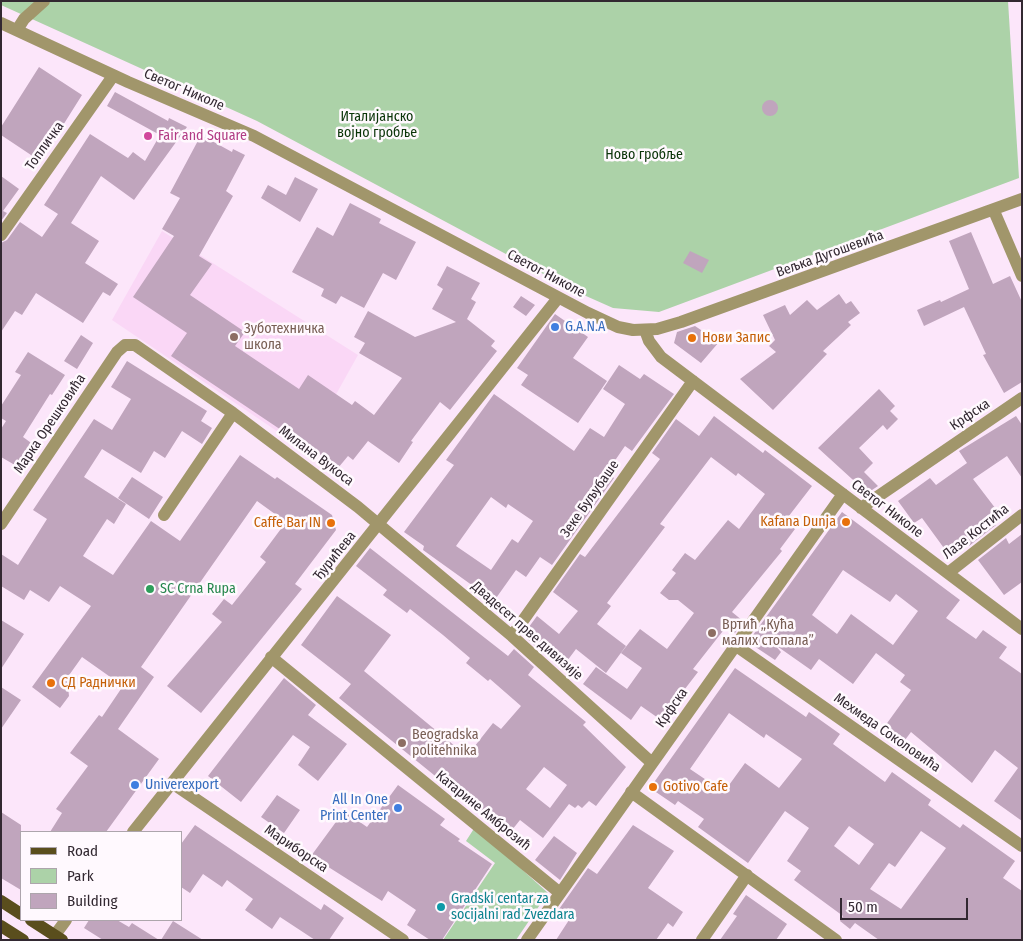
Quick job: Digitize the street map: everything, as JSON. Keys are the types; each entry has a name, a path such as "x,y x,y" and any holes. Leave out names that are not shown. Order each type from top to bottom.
{"main road":[{"path":"1,901 20,913"},
{"path":"33,921 58,937"},
{"path":"1,926 23,940"}],"street":[{"path":"17,30 24,19 44,1"},
{"name":"Светог Николе","path":"2,25 17,30 113,76 262,139 558,298 618,327 645,330 649,341 661,357 1022,629"},
{"name":"Топличка","path":"1,234 113,76"},
{"name":"Вељка Дугошевића","path":"645,330 671,325 774,290 1022,199"},
{"path":"994,210 1022,276"},
{"name":"Ђурићева","path":"134,831 558,298"},
{"name":"Милана Вукоса","path":"128,345 136,345 233,414 379,525"},
{"name":"Марка Орешковића","path":"1,524 117,352 128,345"},
{"name":"Зеке Буљубаше","path":"512,636 693,381"},
{"name":"Крфска","path":"861,508 1022,398"},
{"path":"164,515 233,414"},
{"name":"Крфска","path":"527,940 843,494"},
{"name":"Лазе Костића","path":"948,573 1022,515"},
{"name":"Двадесет прве дивизије","path":"379,525 512,636 652,763"},
{"name":"Мехмеда Соколовића","path":"735,645 1022,846"},
{"name":"Катарине Амброзић","path":"271,657 560,893"},
{"name":"Мариборска","path":"172,783 403,940"},
{"path":"631,792 836,940"},
{"path":"702,940 747,875"},
{"path":"58,937 66,921"}],"shaded area":[{"name":"Зуботехничка школа","path":"162,231 358,355 305,450 112,320"}],"green space":[{"name":"Ново гробље","path":"1,1 1008,1 1019,178 659,312 613,308 577,292 257,121 1,5"},
{"path":"475,827 548,893 516,940 443,940 495,863 466,841"}],"building":[{"path":"39,67 82,95 60,130 58,128 37,159 1,135 1,127"},
{"path":"115,92 168,121 169,118 187,127 134,200 101,176 71,223 99,241 85,263 118,284 110,296 103,292 83,323 36,293 22,315 15,311 1,332 1,243 7,240 20,222 42,237 58,214 44,205 90,134 128,158 133,152 145,161 160,135 107,106"},
{"path":"770,100 776,102 778,108 776,114 770,116 764,114 762,108 764,102"},
{"path":"201,135 232,152 233,149 245,155 226,191 233,196 199,256 212,264 190,295 245,332 235,346 299,389 308,375 352,405 355,401 374,415 402,378 359,353 365,343 354,337 368,311 415,337 456,322 432,309 443,289 437,285 447,266 480,283 471,299 476,302 467,319 495,341 491,346 497,351 450,410 440,402 411,441 413,442 399,463 368,441 353,460 348,456 338,468 300,439 299,442 171,356 187,333 133,297 174,236 162,229 180,198 170,193"},
{"path":"1,176 19,189 3,211 7,213 1,221"},
{"path":"295,177 318,189 300,222 261,198 268,185 286,195"},
{"path":"350,203 381,219 379,223 416,242 396,280 383,273 364,308 341,296 336,304 321,296 324,289 292,272 317,227 333,236"},
{"path":"971,232 993,284 1010,276 1022,302 1022,382 1004,393 983,355 986,354 964,307 924,326 917,310 940,300 941,302 969,289 949,241"},
{"path":"690,251 709,260 702,273 683,263"},
{"path":"839,294 846,304 851,301 860,313 848,322 851,325 823,351 827,354 773,410 740,379 776,352 769,346 775,340 763,315 785,305 790,315 807,300 817,310"},
{"path":"521,296 535,305 526,316 513,307"},
{"path":"555,314 588,337 573,358 607,381 578,423 521,385 528,375 517,368"},
{"path":"695,326 719,342 701,363 674,343 677,332"},
{"path":"81,335 93,343 77,369 64,361"},
{"path":"28,352 65,375 52,395 50,394 23,437 34,445 20,468 1,457 1,429 6,421 1,418 1,406 21,375 15,372"},
{"path":"127,361 207,411 201,421 212,428 202,444 182,431 165,458 154,451 141,473 102,449 84,477 126,504 114,524 107,519 83,556 113,575 151,521 180,541 240,455 275,479 277,477 332,515 336,530 295,584 302,589 201,713 167,686 222,622 212,614 224,599 232,605 266,562 260,557 286,522 257,501 141,667 154,677 118,729 159,759 107,831 51,831 62,813 56,809 88,766 70,753 99,715 102,717 123,686 82,657 67,678 69,696 60,708 32,687 91,606 60,586 49,602 30,590 24,600 1,586 1,554 18,565 47,519 33,510 94,419 112,430 131,399 111,387"},
{"path":"619,365 640,379 644,374 674,394 632,451 625,446 607,472 614,478 552,565 540,557 526,577 516,570 494,601 423,550 424,546 404,532 454,465 446,460 494,394 574,451 590,428 604,437 625,404 603,389","holes":["491,497 506,508 508,504 533,521 518,543 512,539 491,570 456,546"]},
{"path":"879,389 895,406 890,411 898,419 887,430 883,425 859,448 873,463 864,472 878,486 869,492 818,448"},
{"path":"714,416 763,453 765,450 812,486 785,521 795,529 780,549 782,551 732,612 743,621 735,633 726,627 693,669 698,672 661,720 641,706 631,720 583,684 596,667 627,689 642,668 621,653 640,629 667,649 694,613 678,600 669,600 660,593 676,573 672,570 685,553 695,560 728,520 739,529 765,494 738,473 736,476 711,457 660,524 665,527 607,603 611,606 597,624 626,646 606,673 576,649 567,661 549,647 544,654 523,635 537,616 559,634 578,611 553,592 580,554 585,557 660,459 652,453 676,419 699,436"},
{"path":"1016,416 1022,425 1022,478 1007,456 973,479 1002,517 994,522 996,525 969,546 966,543 949,555 922,518 914,523 898,501 930,478 936,485 967,463 959,451"},
{"path":"132,477 163,497 149,519 118,498"},
{"path":"842,512 960,600 946,618 976,639 983,630 1007,647 999,658 1022,674 1022,821 994,801 1018,768 995,750 972,783 911,732 905,740 885,726 911,690 900,682 905,675 876,653 853,684 819,659 811,670 774,644 781,652 775,660 748,642","holes":["843,570 890,602 896,594 918,611 893,645 851,614 837,634 812,615"]},
{"path":"1022,534 1022,582 1004,595 978,560 1006,538 1009,544"},
{"path":"370,548 508,656 514,649 534,667 528,675 586,722 583,725 626,767 596,806 589,801 582,808 578,805 575,808 569,804 543,838 520,820 508,835 339,698 351,684 301,645 337,596 391,635 364,671 467,756 493,723 501,729 521,706 490,679 488,681 466,663 470,658 443,635 410,609 407,613 383,595 387,590 356,566","holes":["544,767 567,785 550,808 526,789"]},
{"path":"1,620 24,634 1,669"},
{"path":"735,668 806,717 809,712 840,734 833,744 885,782 892,772 931,800 928,805 960,828 963,824 1015,861 1003,878 1022,891 1022,940 879,940 855,923 850,929 840,921 843,916 794,880 801,871 787,861 809,828 785,811 748,863 698,827 704,819 678,801 675,805 650,788","holes":["729,713 764,738 766,734 802,759 779,788 745,763 724,792 690,769","849,826 874,844 859,865 834,846","921,831 946,848 901,909 870,889 889,863 895,867"]},
{"path":"284,678 316,705 308,715 347,744 318,781 298,765 310,747 293,735 241,802 208,776"},
{"path":"1,687 21,700 1,729"},
{"path":"398,785 445,819 440,825 460,839 458,841 492,864 442,940 430,940 407,925 416,910 388,891 382,901 311,856 344,811 367,827"},
{"path":"277,795 300,810 284,833 261,817"},
{"path":"1,812 21,825 20,889 1,878"},
{"path":"195,825 321,910 324,904 344,918 329,940 315,940 280,917 272,929 245,910 253,899 227,880 222,887 203,874 190,893 182,888 182,843"},
{"path":"633,825 674,851 648,888 683,912 673,927 668,923 656,940 556,940 569,920 557,912 588,868 597,874"},
{"path":"554,836 577,853 560,880 535,860"},
{"path":"746,895 787,924 776,940 720,940 737,916 733,914"},
{"path":"88,921 119,921 129,927 132,923 159,940 103,940 84,928"},
{"path":"173,921 203,940 161,940"}],"place":[{"name":"Fair and Square","path":"148,136"},
{"name":"G.A.N.A","path":"555,327"},
{"name":"Зуботехничка школа","path":"234,337"},
{"name":"Нови Запис","path":"692,338"},
{"name":"Kafana Dunja","path":"846,522"},
{"name":"Caffe Bar IN","path":"331,523"},
{"name":"SC Crna Rupa","path":"150,589"},
{"name":"Вртић „Кућа малих стопала”","path":"712,633"},
{"name":"СД Раднички","path":"51,683"},
{"name":"Beogradska politehnika","path":"402,743"},
{"name":"Univerexport","path":"135,785"},
{"name":"Gotivo Cafe","path":"653,787"},
{"name":"All In One Print Center","path":"398,808"},
{"name":"Gradski centar za socijalni rad Zvezdara","path":"441,907"}],"park label":[{"name":"Италијанско војно гробље","path":"377,126"}]}
